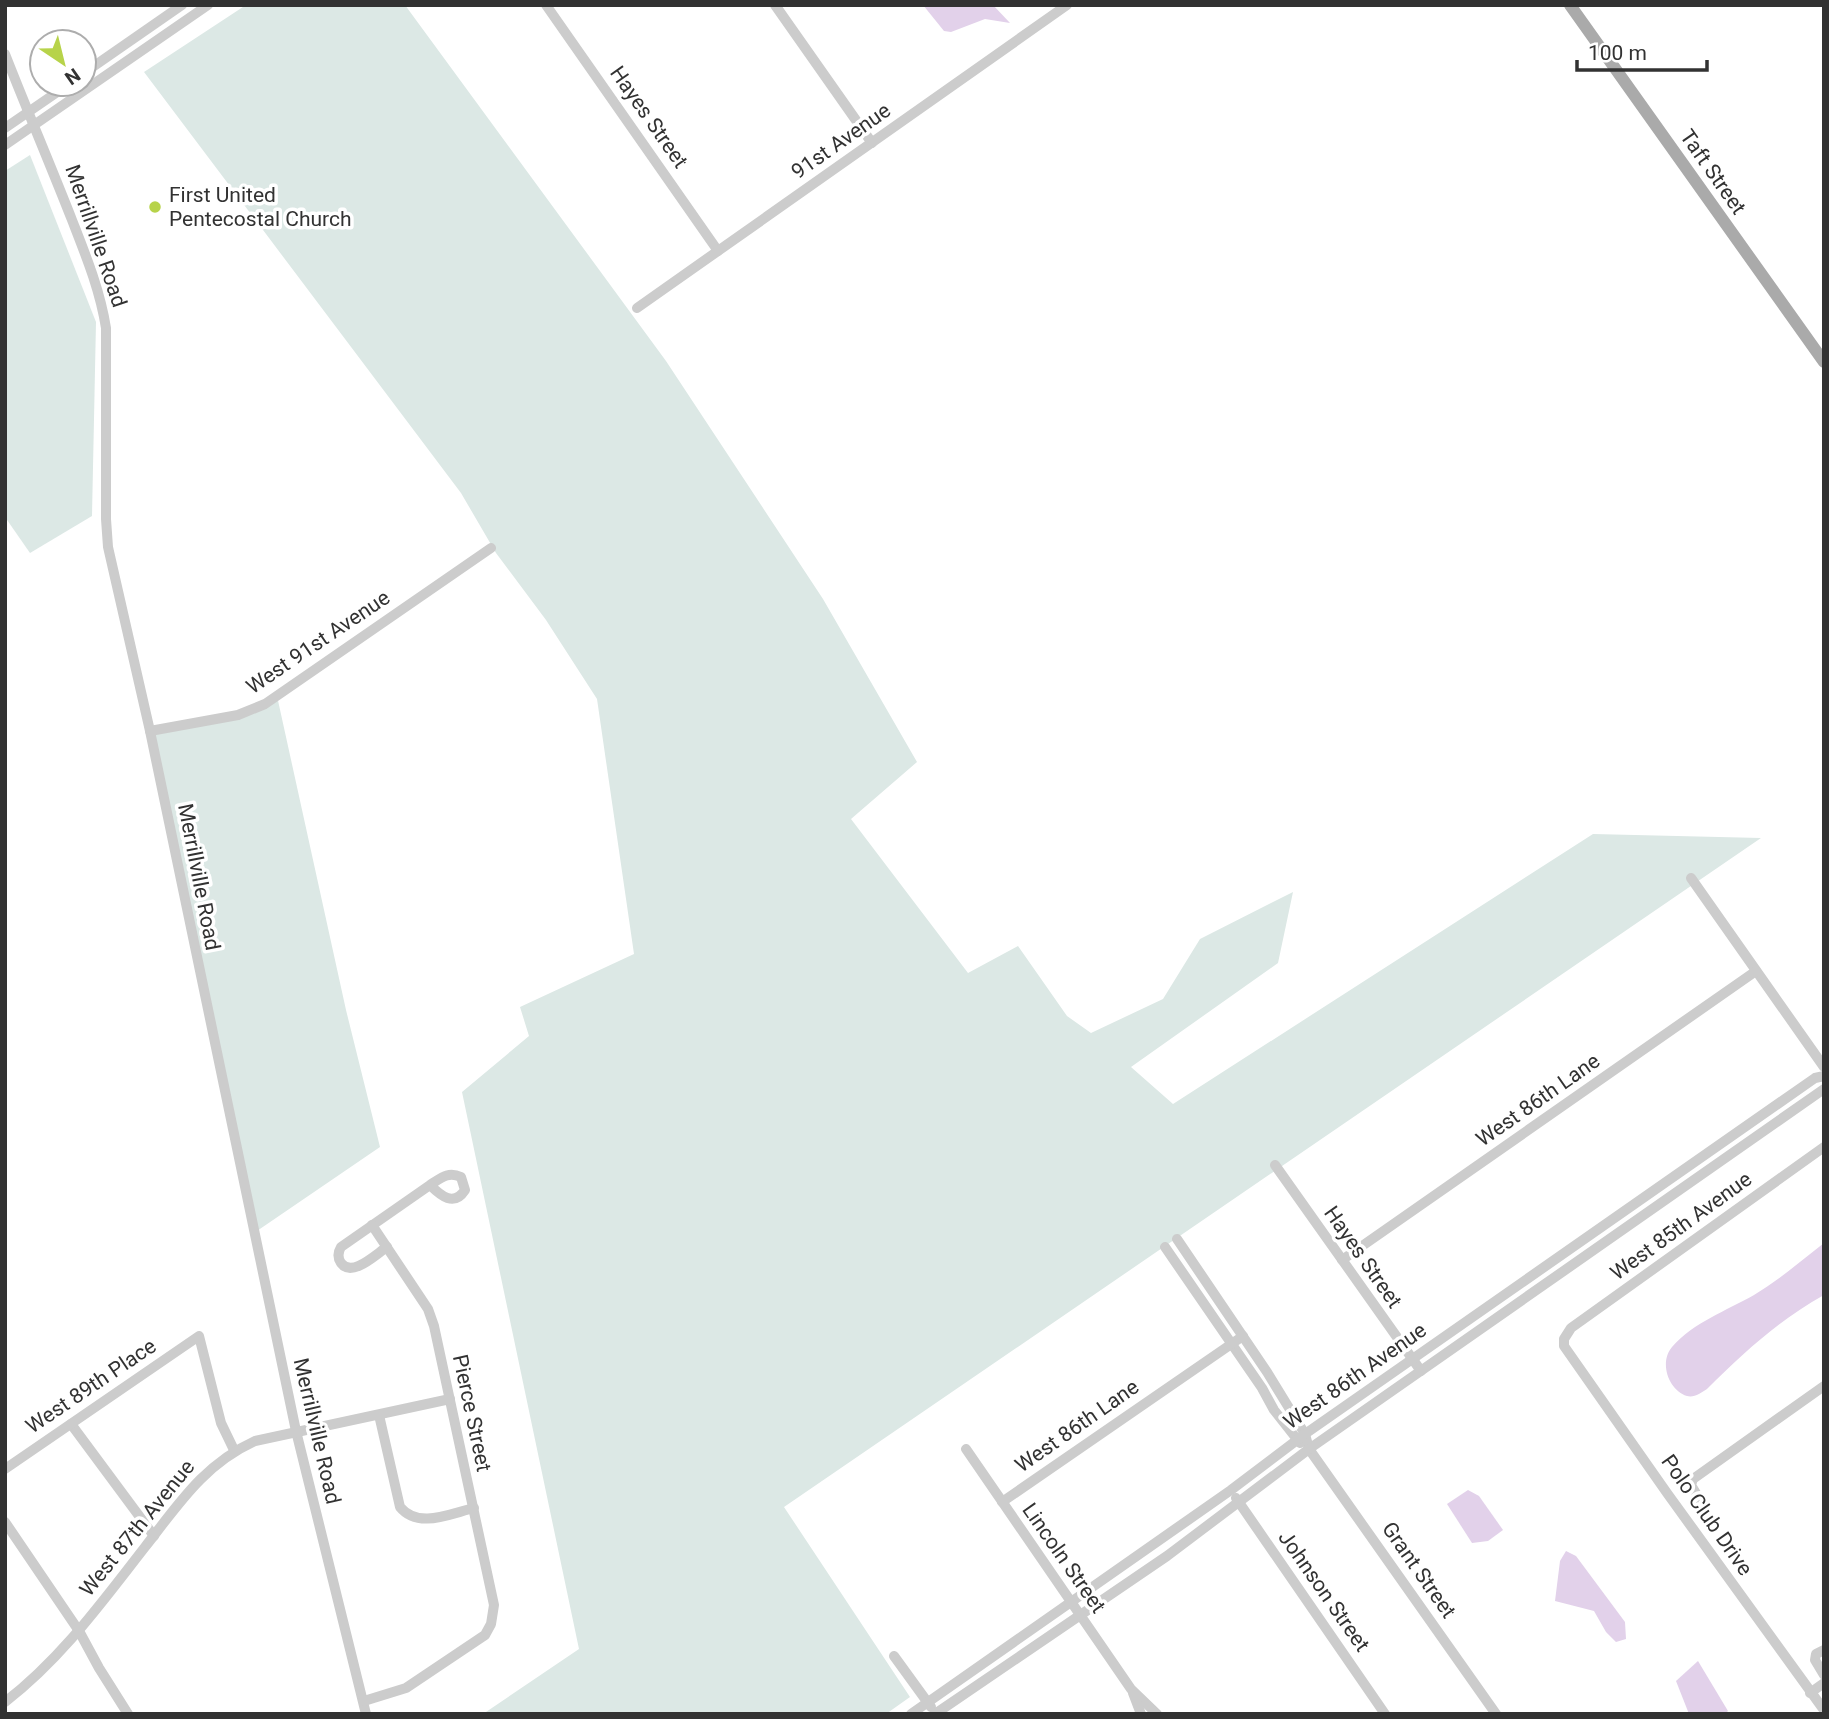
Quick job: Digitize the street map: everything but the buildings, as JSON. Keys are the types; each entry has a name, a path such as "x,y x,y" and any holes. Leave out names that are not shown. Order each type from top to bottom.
{"main road":[{"name":"Taft Street","path":"1570,5 1824,362"}],"street":[{"path":"98,63 182,5"},
{"path":"5,145 208,5"},
{"name":"Hayes Street","path":"546,5 718,251"},
{"path":"775,5 872,143"},
{"name":"91st Avenue","path":"637,308 1067,5"},
{"name":"Merrillville Road","path":"5,54 103,305 106,328 108,547 150,731 296,1432 366,1714"},
{"path":"5,128 48,98"},
{"name":"West 91st Avenue","path":"150,731 238,715 265,704 491,548"},
{"path":"1691,878 1824,1067"},
{"name":"West 86th Lane","path":"1342,1260 1756,971"},
{"name":"West 86th Avenue","path":"911,1714 1815,1077 1824,1076"},
{"name":"West 86th Avenue","path":"936,1714 1167,1556 1310,1449 1824,1089"},
{"name":"West 85th Avenue","path":"1564,1339 1571,1328 1824,1147"},
{"name":"Hayes Street","path":"1275,1165 1421,1371"},
{"path":"387,1247 355,1268 348,1269 342,1265 338,1252 341,1247 430,1185"},
{"name":"Pierce Street","path":"364,1701 406,1688 485,1635 491,1624 494,1605 428,1309 372,1225"},
{"name":"Grant Street","path":"1177,1239 1243,1336 1301,1437"},
{"name":"Grant Street","path":"1165,1247 1496,1714"},
{"name":"West 89th Place","path":"5,1469 199,1336 221,1423 234,1450"},
{"name":"West 86th Lane","path":"1002,1502 1243,1336"},
{"name":"Polo Club Drive","path":"1564,1339 1564,1346 1824,1710"},
{"path":"1703,1505 1691,1485 1693,1479 1824,1386"},
{"name":"West 87th Avenue","path":"5,1702 45,1668 79,1631 194,1485 218,1461 234,1450 255,1441 450,1399"},
{"path":"379,1415 400,1507 406,1514 423,1520 474,1508"},
{"path":"71,1424 154,1536"},
{"name":"Lincoln Street","path":"966,1448 1131,1689 1157,1714"},
{"name":"Johnson Street","path":"1231,1490 1385,1714"},
{"path":"5,1522 79,1631 128,1714"},
{"path":"1824,1650 1816,1654 1815,1660 1824,1675"},
{"path":"894,1656 936,1714"},
{"path":"1810,1693 1824,1683"},
{"name":"Lincoln Street","path":"1131,1689 1141,1714"}],"shaded area":[{"path":"246,5 405,5 666,361 823,599 917,762 851,819 968,973 1018,946 1067,1016 1091,1033 1163,999 1200,939 1293,892 1278,963 1131,1067 1173,1104 1593,834 1761,838 784,1507 910,1697 886,1714 483,1714 579,1649 462,1092 529,1036 520,1007 634,954 597,699 546,620 496,553 461,493 144,72"},
{"path":"923,5 993,5 1010,23 985,19 951,32 944,31"},
{"path":"30,155 96,322 92,516 30,553 5,517 5,171"},
{"path":"277,696 346,1010 380,1147 254,1233 150,731 238,715"},
{"path":"1824,1243 1824,1295 1777,1326 1707,1389 1695,1396 1680,1393 1670,1382 1666,1368 1668,1353 1672,1347 1700,1324 1763,1289"},
{"path":"1468,1490 1479,1496 1503,1530 1488,1541 1472,1543 1447,1504"},
{"path":"1566,1551 1576,1556 1625,1622 1626,1639 1616,1642 1606,1632 1594,1611 1555,1601 1560,1561"},
{"path":"1698,1661 1728,1711 1725,1714 1689,1714 1676,1681"}],"place":[{"name":"First United Pentecostal Church","path":"155,207"}]}
